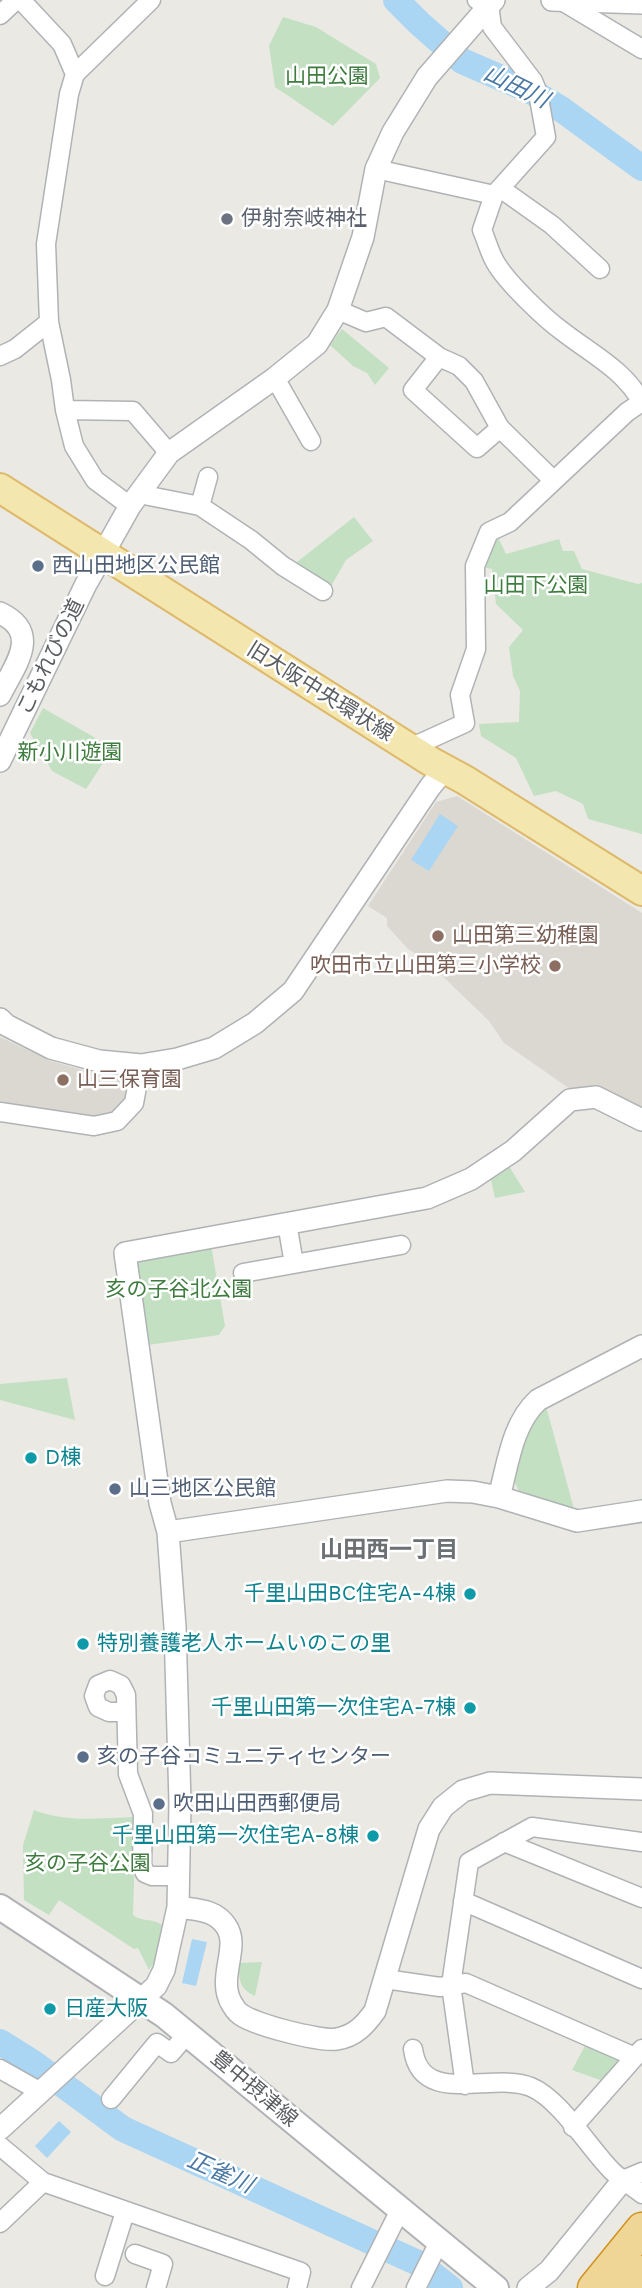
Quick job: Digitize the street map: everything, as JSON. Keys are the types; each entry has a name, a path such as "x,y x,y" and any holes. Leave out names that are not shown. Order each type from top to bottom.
{"highway":[{"path":"594,2288 642,2229"},
{"path":"629,2288 642,2272"}],"main road":[{"name":"旧大阪中央環状線","path":"0,488 410,748 642,891"},
{"name":"豊中摂津線","path":"0,1907 141,1999 187,2034 400,2210 434,2251 496,2288"}],"street":[{"path":"0,15 18,0 62,44 75,75"},
{"path":"151,0 75,75 69,94 46,244 49,322 74,446 95,480 135,500 200,506 251,540 283,566 323,591"},
{"path":"552,0 642,3"},
{"path":"410,748 464,723 460,695 476,649 475,566 489,532 510,522 552,480 628,412 642,403 635,390 592,350 562,331 529,301 497,265 482,230 497,192 546,136 538,93 533,81 492,27 492,1"},
{"name":"こもれびの道","path":"0,761 86,584 135,500 169,453 275,379 317,344 338,310 363,237 376,169 399,121 436,66 492,1"},
{"path":"562,1 642,49"},
{"path":"376,169 497,192 552,225 600,269"},
{"path":"338,310 366,322 386,317 439,357 459,366 474,381 499,428 552,480"},
{"path":"0,356 15,349 49,322"},
{"path":"439,357 413,390 477,448 499,428"},
{"path":"275,379 311,441"},
{"path":"65,410 134,411 169,453"},
{"path":"200,506 208,477"},
{"path":"0,613 19,626 23,637 22,652 0,695"},
{"path":"0,1019 6,1025 51,1048 99,1061 141,1065 177,1059 214,1048 255,1023 293,991 444,769"},
{"path":"0,1112 93,1126 117,1121 134,1103 141,1065"},
{"path":"0,2129 156,1986 164,1970 178,1908 178,1710 168,1532 160,1503 125,1253 427,1198 471,1179 513,1151 570,1100 596,1097 642,1120"},
{"path":"287,1223 294,1264"},
{"path":"243,1273 294,1264 360,1259 401,1245"},
{"path":"499,1497 519,1424 527,1410 538,1401 642,1346"},
{"path":"168,1532 447,1491 499,1497 577,1521 642,1511"},
{"path":"126,1712 128,1774 143,1814 142,1865 145,1873 152,1876 179,1876"},
{"path":"178,1908 219,1916 229,1929 231,1947 226,1987 230,2001 239,2013 252,2020 318,2039 335,2040 351,2035 365,2025 375,2011 429,1829 443,1807 463,1791 490,1783 642,1789"},
{"path":"465,2085 451,1985 470,1862 532,1827 642,1842"},
{"path":"504,1842 642,1898"},
{"path":"463,1901 642,1979"},
{"path":"385,1979 440,1987 466,1983 638,2053 573,2127"},
{"path":"111,2099 157,2043 171,2053 187,2034"},
{"path":"413,2049 415,2064 424,2075 441,2082 465,2085 499,2081 531,2087 555,2102 573,2127 632,2176 642,2194"},
{"path":"0,2069 43,2089"},
{"path":"0,2146 43,2182 301,2272 297,2288"},
{"path":"528,2288 549,2271 632,2176"},
{"path":"0,2223 43,2182"},
{"path":"361,2288 400,2210"},
{"path":"105,2276 125,2212"},
{"path":"418,2284 434,2251"},
{"path":"135,2254 163,2264 156,2288"}],"shaded area":[{"name":"吹田市立山田第三小学校","path":"457,796 642,913 642,1108 609,1092 590,1088 570,1089 504,1043 489,1021 425,959 408,949 387,926 387,918 368,906 436,802"},
{"name":"山三保育園","path":"0,1037 51,1061 101,1075 121,1077 132,1083 126,1101 112,1115 94,1120 12,1106 0,1101"}],"green space":[{"name":"山田公園","path":"283,17 316,27 376,64 380,78 333,126 275,87 269,46"},
{"path":"342,329 389,368 375,385 367,373 353,366 330,345"},
{"path":"354,517 373,541 346,560 330,588 292,566"},
{"name":"山田下公園","path":"499,539 506,554 559,539 563,551 574,551 582,569 642,583 642,834 588,819 583,804 556,791 534,796 516,758 481,736 479,724 519,722 520,691 513,676 509,647 523,630 496,604 492,569 483,567 490,547"},
{"name":"新小川遊園","path":"43,708 113,748 86,789 52,771 30,733"},
{"path":"507,1163 525,1192 495,1198 490,1175"},
{"name":"亥の子谷北公園","path":"211,1245 225,1326 219,1335 148,1345 136,1266 145,1257"},
{"path":"67,1378 75,1420 0,1400 0,1384"},
{"path":"546,1406 574,1509 521,1495 513,1479 530,1421"},
{"name":"亥の子谷公園","path":"34,1810 72,1818 136,1817 133,1915 162,1925 155,1961 149,1970 138,1948 134,1949 59,1900 49,1915 24,1900 23,1845"},
{"path":"262,1962 255,1996 243,1987 238,1963"},
{"path":"586,2044 621,2060 603,2081 572,2070"}],"water":[{"path":"440,814 458,826 429,871 411,860"},
{"path":"192,1939 207,1942 196,1986 182,1983"},
{"path":"59,2121 71,2132 47,2158 35,2146"}],"waterway":[{"name":"山田川","path":"396,0 462,61 529,90 561,109 642,168"},
{"name":"正雀川","path":"0,2042 32,2062 123,2129 418,2263 450,2288"}],"place":[{"name":"伊射奈岐神社","path":"227,219"},
{"name":"西山田地区公民館","path":"38,566"},
{"name":"山田第三幼稚園","path":"438,936"},
{"name":"吹田市立山田第三小学校","path":"555,966"},
{"name":"山三保育園","path":"63,1080"},
{"name":"D棟","path":"31,1458"},
{"name":"山三地区公民館","path":"115,1489"},
{"name":"千里山田BC住宅A-4棟","path":"470,1594"},
{"name":"特別養護老人ホームいのこの里","path":"83,1644"},
{"name":"千里山田第一次住宅A-7棟","path":"470,1708"},
{"name":"亥の子谷コミュニティセンター","path":"83,1757"},
{"name":"吹田山田西郵便局","path":"159,1804"},
{"name":"千里山田第一次住宅A-8棟","path":"373,1836"},
{"name":"日産大阪","path":"50,2009"}],"district":[{"name":"山田西一丁目","path":"389,1550"}]}
